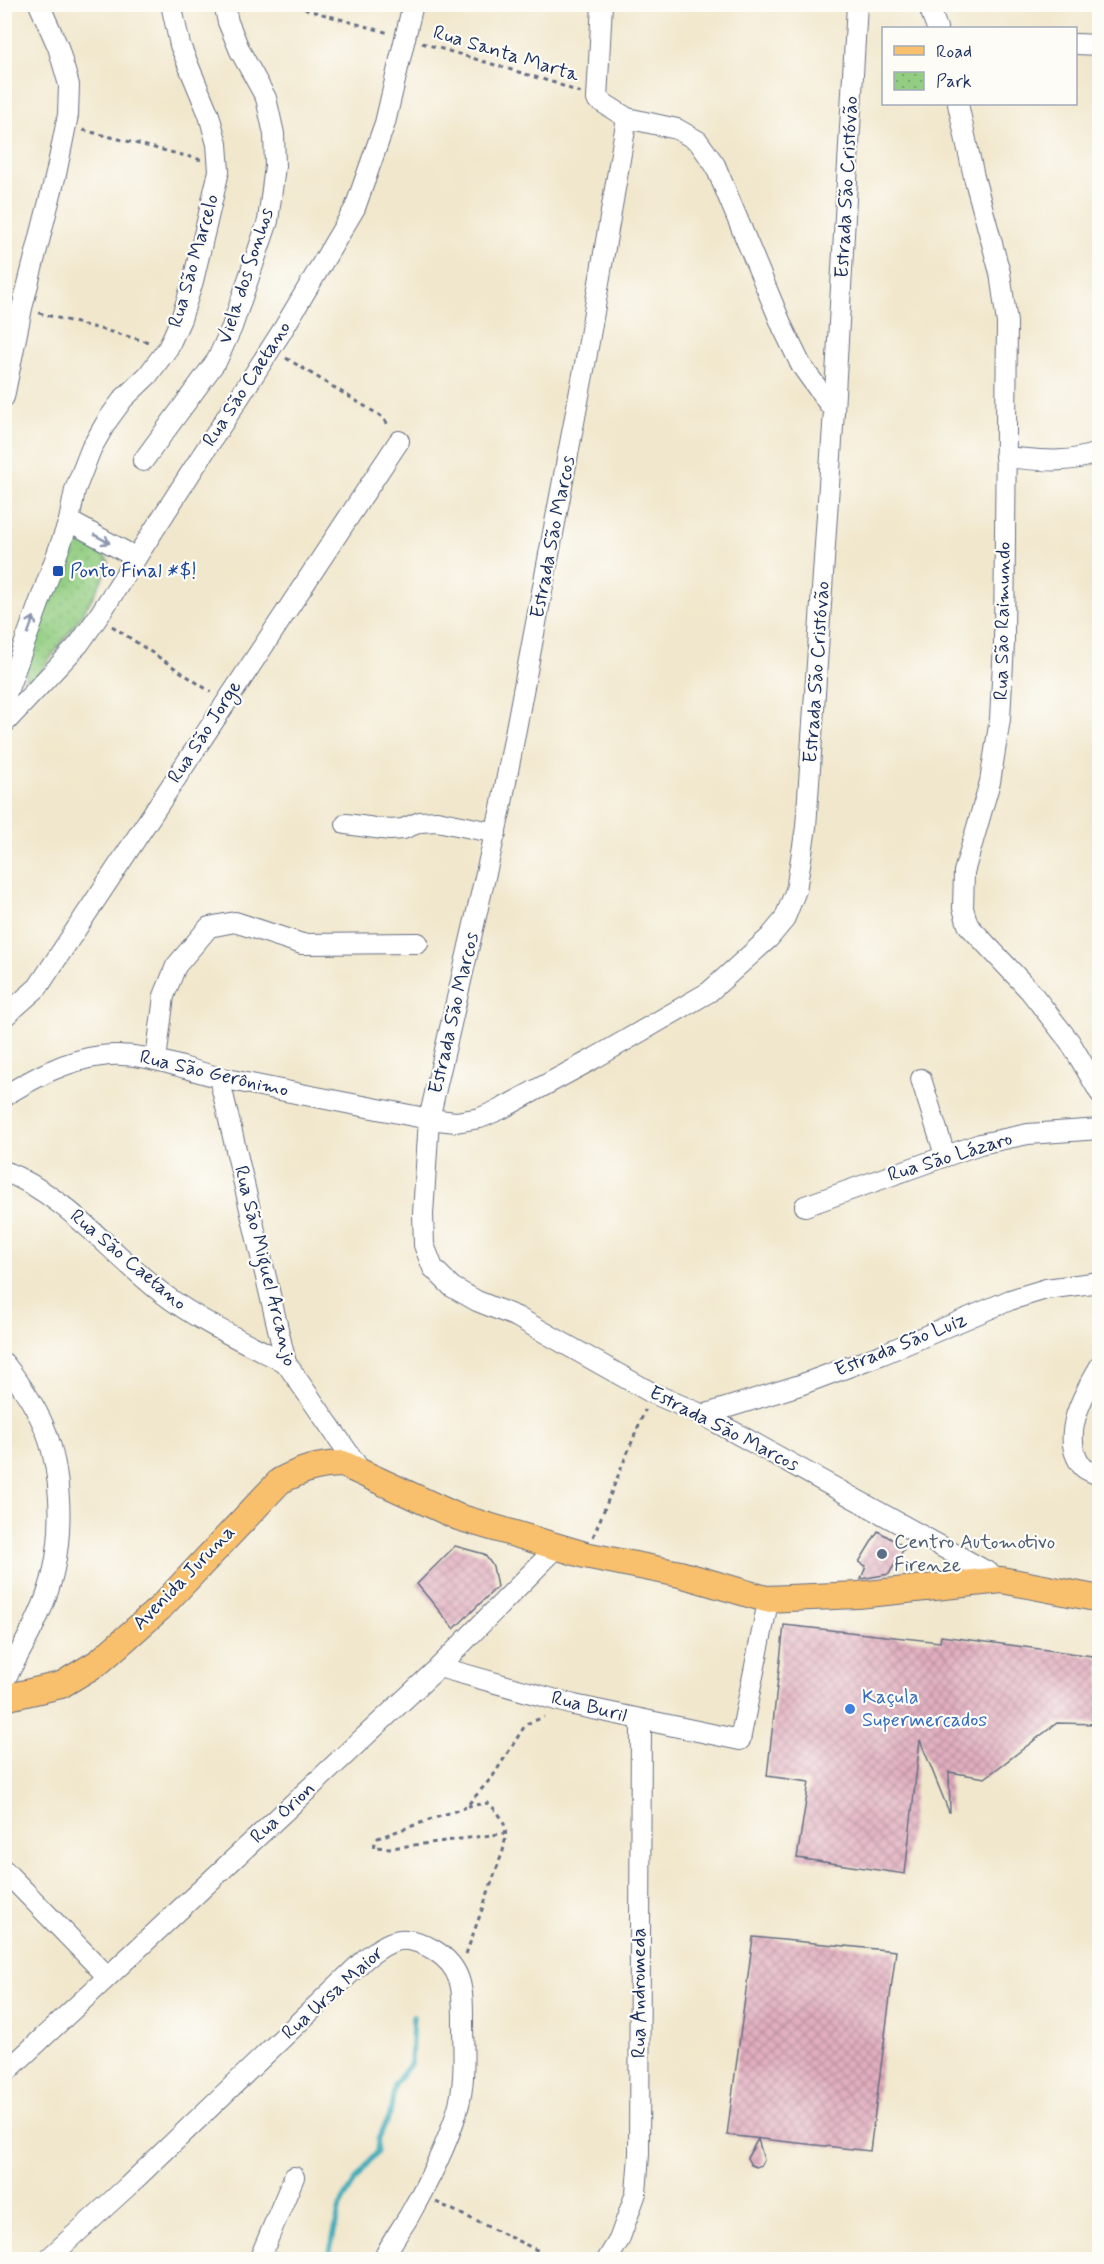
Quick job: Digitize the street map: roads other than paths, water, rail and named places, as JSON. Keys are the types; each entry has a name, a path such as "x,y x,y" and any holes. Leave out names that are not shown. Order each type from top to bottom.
{"main road":[{"name":"Avenida Juruna","path":"4,1698 61,1685 99,1662 160,1608 280,1481 304,1468 324,1465 343,1464 458,1517 585,1555 680,1574 766,1599 858,1595 1002,1580 1100,1599"}],"street":[{"path":"4,397 22,308 66,126 69,85 58,47 39,4"},
{"name":"Rua São Marcelo","path":"4,700 69,520 75,490 91,449 106,421 123,399 148,375 168,348 181,319 193,281 219,171 217,144 209,115 180,45 171,4"},
{"name":"Viela dos Sonhos","path":"143,461 217,360 232,327 268,221 275,166 274,134 266,98 240,51 228,22 225,4"},
{"name":"Rua São Caetano","path":"4,724 79,644 98,617 271,348 355,208 385,123 413,4"},
{"path":"602,4 597,99 627,118 677,129 698,141 715,165 783,328 801,365 834,411"},
{"name":"Estrada São Cristóvão","path":"429,1119 456,1122 480,1118 501,1109 709,992 769,938 784,920 796,890 806,828 834,411 857,4"},
{"path":"928,4 937,27"},
{"path":"1077,44 1098,45"},
{"name":"Rua São Raimundo","path":"958,105 1001,283 1007,323 1004,643 1000,719 990,782 964,872 963,908 968,925 1030,991 1070,1042 1100,1093"},
{"name":"Estrada São Marcos","path":"627,118 586,359 496,833 429,1119 423,1214 424,1245 433,1268 452,1287 517,1317 652,1393 703,1415 1002,1580"},
{"name":"Rua São Jorge","path":"4,1017 38,987 399,441"},
{"path":"1005,457 1060,462 1079,460 1100,452"},
{"path":"69,520 135,557"},
{"path":"346,824 390,830 403,829 420,822 437,821 496,833"},
{"path":"156,1060 165,996 176,966 209,927 235,922 302,944 418,943"},
{"name":"Rua São Gerônimo","path":"4,1096 40,1075 100,1056 129,1054 219,1077 429,1119"},
{"name":"Rua São Miguel Arcanjo","path":"219,1077 286,1363 361,1471"},
{"path":"921,1078 945,1155"},
{"name":"Rua São Lázaro","path":"805,1206 945,1155 1005,1138 1028,1134 1100,1129"},
{"name":"Rua São Caetano","path":"4,1171 52,1196 162,1293 198,1317 286,1363"},
{"name":"Estrada São Luiz","path":"703,1415 831,1374 1010,1300 1046,1289 1100,1282"},
{"path":"4,1363 19,1382 46,1433 57,1480 58,1528 54,1570 40,1611 4,1681"},
{"path":"1100,1366 1085,1391 1074,1423 1073,1447 1084,1467 1100,1476"},
{"name":"Rua Orion","path":"4,2074 440,1667 557,1547"},
{"name":"Rua Buril","path":"440,1667 574,1705 740,1740 766,1612"},
{"name":"Rua Andromeda","path":"608,2259 619,2240 636,2193 639,2155 641,1720"},
{"path":"4,1870 107,1976"},
{"name":"Rua Ursa Maior","path":"47,2259 128,2186 365,1959 383,1945 400,1939 419,1941 446,1958 459,1976 463,2010 463,2066 459,2106 448,2137 421,2194 383,2259"},
{"path":"259,2259 294,2177"}],"waterway":[{"path":"328,2260 340,2206 377,2151 378,2139 390,2115 395,2084 411,2063 413,2016"}],"place":[{"name":"Ponto Final *$!","path":"58,571"},
{"name":"Centro Automotivo Firenze","path":"882,1554"},
{"name":"Kaçula Supermercados","path":"850,1709"}]}
